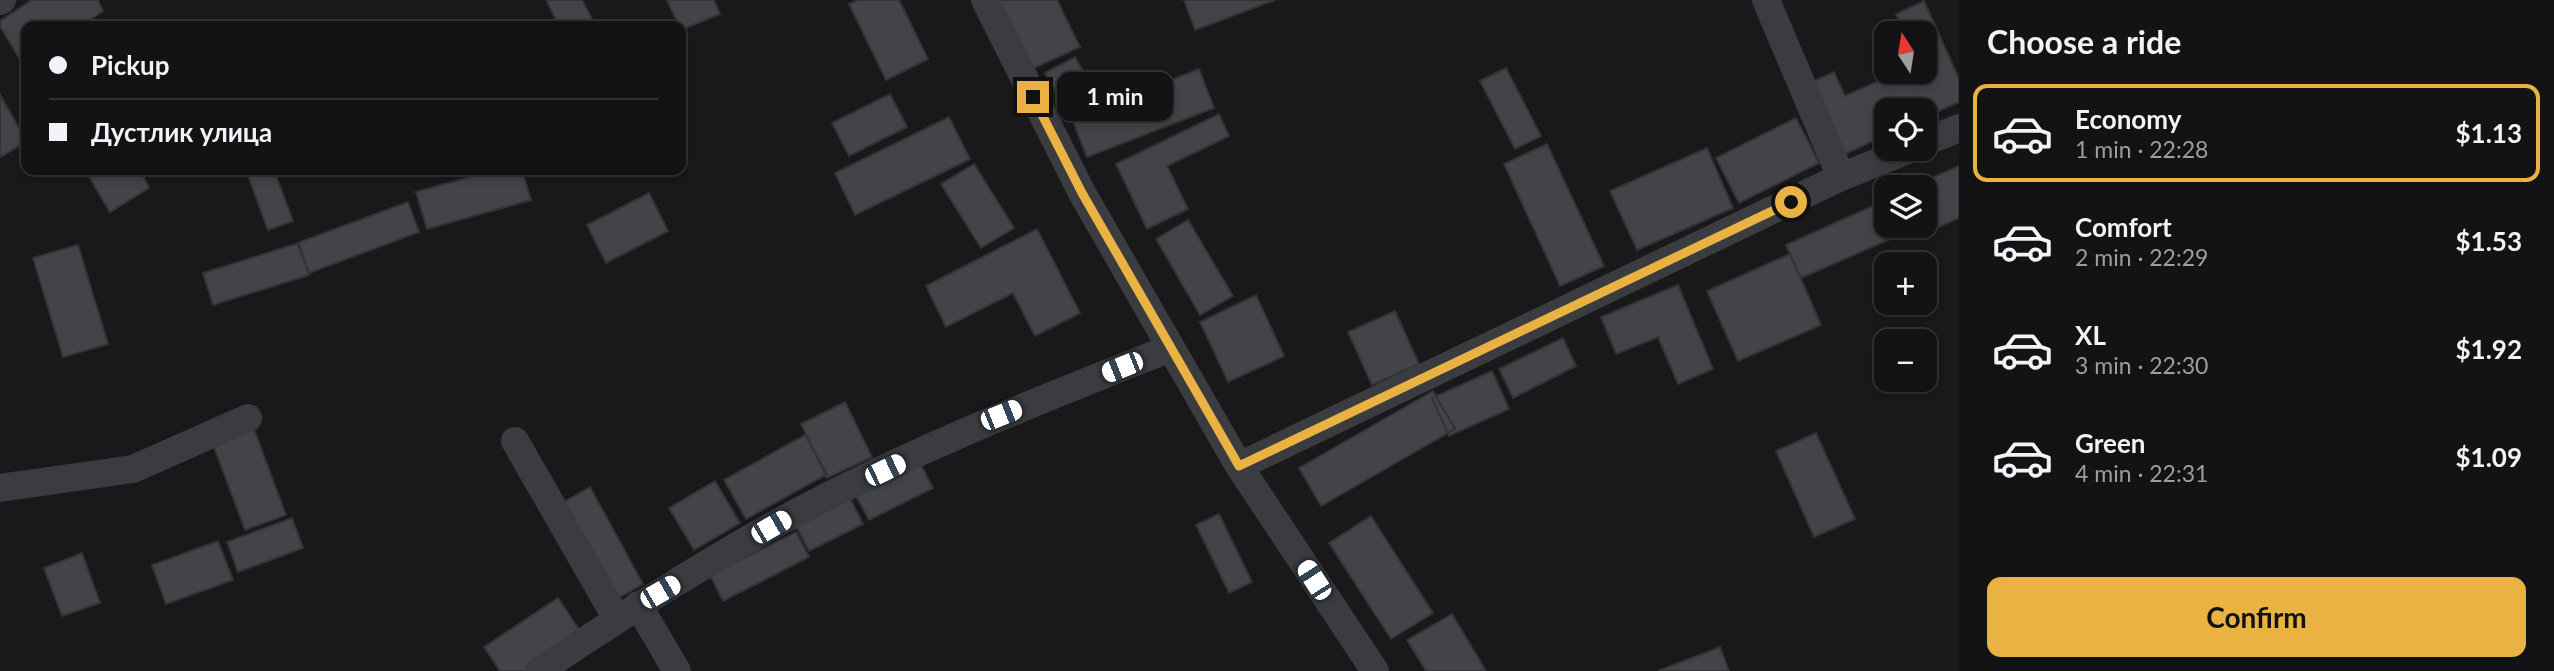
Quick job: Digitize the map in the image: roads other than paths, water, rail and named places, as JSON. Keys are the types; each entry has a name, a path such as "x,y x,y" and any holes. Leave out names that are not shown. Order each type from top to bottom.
{"street":[{"path":"985,0 1082,193 1239,466 1375,671"},
{"path":"1766,0 1841,177"},
{"path":"1937,137 1959,128"},
{"path":"1239,466 1841,177 1880,161"},
{"path":"539,671 628,612 793,515 977,425 1171,348"},
{"path":"0,488 133,469 248,418"},
{"path":"515,441 628,612 677,671"}]}
